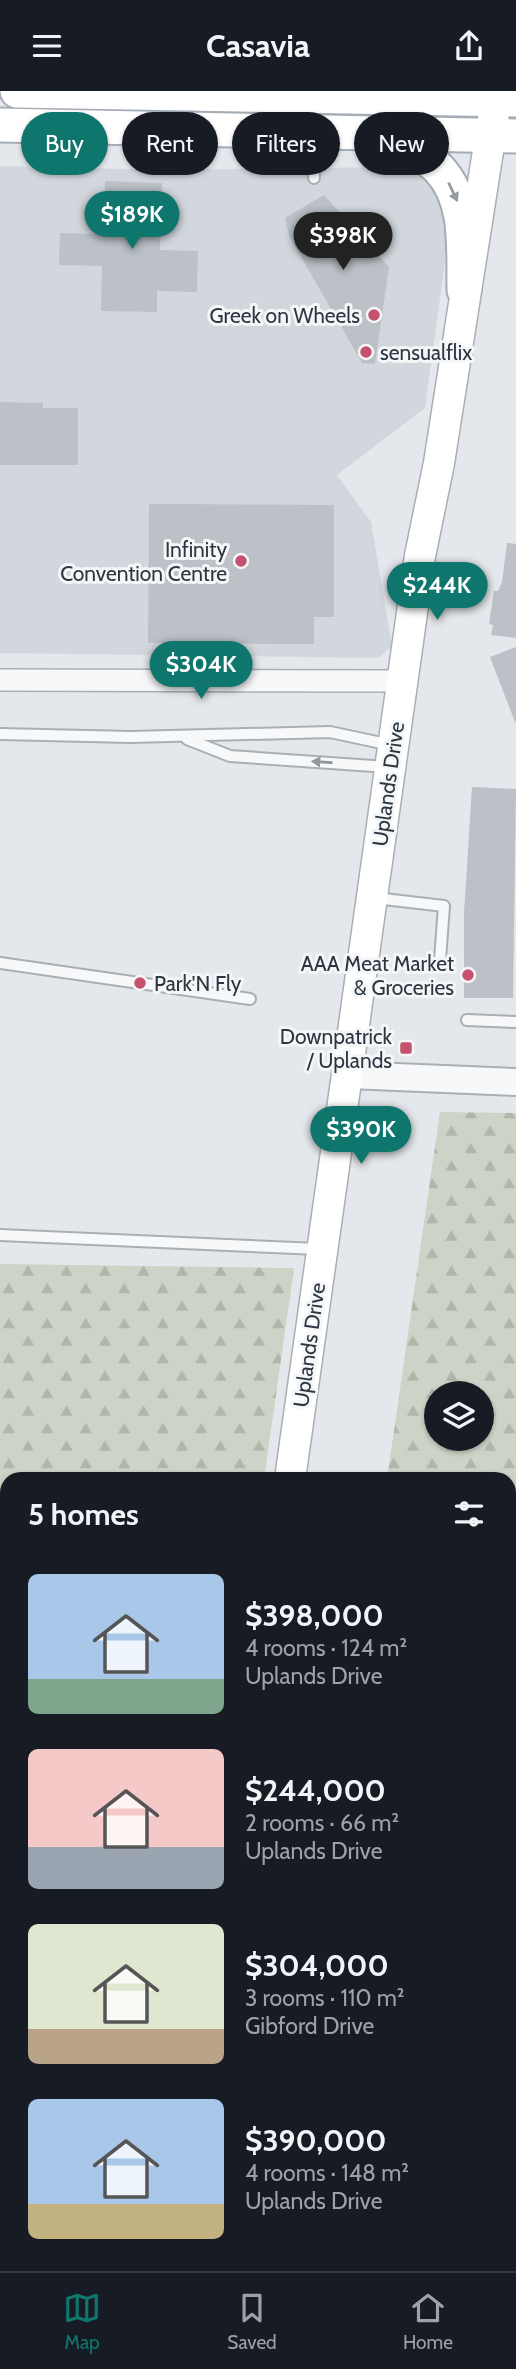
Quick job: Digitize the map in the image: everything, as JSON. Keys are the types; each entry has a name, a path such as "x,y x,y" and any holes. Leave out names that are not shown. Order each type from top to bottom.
{"main road":[{"path":"17,91 503,97"},
{"name":"Uplands Drive","path":"291,1472 403,681 464,290 503,135 503,97"},
{"path":"0,125 232,129"},
{"path":"449,134 503,135"},
{"path":"442,175 450,185 461,212 464,290"}],"street":[{"path":"0,680 403,681"},
{"path":"349,1075 516,1082"}],"lane":[{"path":"0,734 180,736 330,732 392,756"},
{"path":"180,736 230,756 392,756"},
{"path":"373,898 444,906 440,960"},
{"path":"0,963 250,999"},
{"path":"467,1020 516,1022"},
{"path":"0,1235 322,1249"}],"shaded area":[{"path":"0,166 21,167 21,175 108,175 108,169 122,169 122,175 218,175 218,169 232,169 232,175 340,175 340,168 354,168 354,175 415,175 423,178 439,195 450,225 425,408 337,475 371,522 392,646 378,658 0,653"}],"green space":[{"path":"440,1112 516,1113 516,1472 388,1472"},
{"path":"0,1264 294,1268 265,1472 0,1472"}],"building":[{"path":"105,181 162,183 160,250 198,251 197,292 157,291 157,312 101,311 102,266 59,265 60,233 103,234"},
{"path":"324,195 389,267 375,364 362,363 289,236 285,218"},
{"path":"0,402 43,403 43,408 78,408 78,465 0,465"},
{"name":"Infinity Convention Centre","path":"149,504 334,505 334,617 314,617 314,644 148,643"},
{"path":"507,543 516,544 516,638 491,635 493,625 489,624 494,591 498,591 502,582"},
{"path":"516,647 516,722 515,722 490,657"},
{"path":"472,787 516,789 513,998 464,998 464,913"}],"place":[{"name":"Greek on Wheels","path":"374,315"},
{"name":"sensualflix","path":"366,352"},
{"name":"Infinity Convention Centre","path":"241,561"},
{"name":"AAA Meat Market & Groceries","path":"468,975"},
{"name":"Park'N Fly","path":"140,983"},
{"name":"Downpatrick / Uplands","path":"406,1048"}]}
